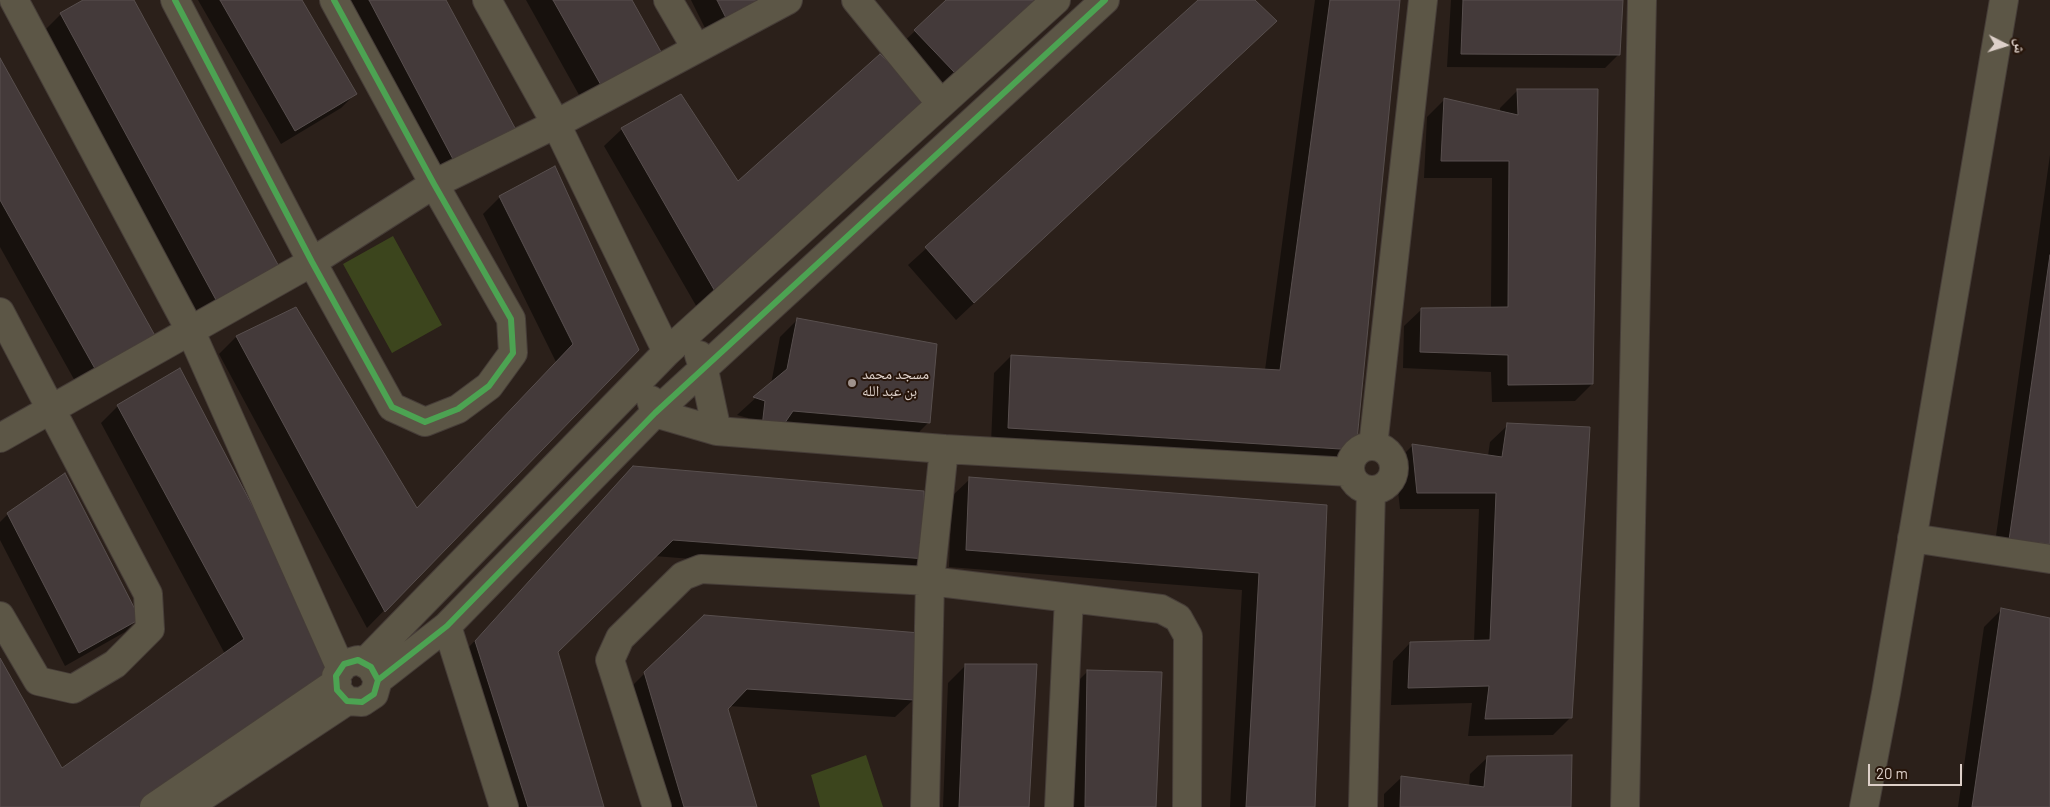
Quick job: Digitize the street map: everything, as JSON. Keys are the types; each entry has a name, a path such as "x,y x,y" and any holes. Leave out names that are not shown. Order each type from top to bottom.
{"street":[{"path":"175,0 312,262 392,407 425,422 458,409 489,386 513,353 511,319 434,184 334,0"},
{"path":"486,0 556,124 667,352"},
{"path":"668,0 696,48"},
{"path":"0,438 52,411 312,262 434,184 556,124 788,0"},
{"path":"856,0 941,104"},
{"path":"187,807 353,679 667,352 1056,0"},
{"path":"154,807 353,679 447,626 655,413 1105,0"},
{"path":"1373,446 1423,0"},
{"path":"1625,807 1642,0"},
{"path":"1864,807 1886,693 2004,0"},
{"path":"15,6 191,332 353,679"},
{"path":"0,312 148,594 150,629 116,664 73,689 38,681 0,616"},
{"path":"690,331 704,370 717,431"},
{"path":"644,376 655,413"},
{"path":"655,413 717,431 944,450 1350,472"},
{"path":"1373,446 1382,449 1390,455 1393,464 1393,474 1388,483 1380,489 1371,490 1361,488 1354,481 1350,472 1351,462 1355,454 1363,448 1373,446"},
{"path":"925,807 930,581 944,450"},
{"path":"1363,807 1371,490"},
{"path":"1912,538 2050,559"},
{"path":"657,807 610,660 620,638 683,576 702,569 930,581 1161,608 1178,618 1188,636 1187,807"},
{"path":"1059,807 1069,598"},
{"path":"447,626 504,807"}],"green space":[{"path":"393,236 442,325 392,353 343,264"},
{"path":"866,755 883,807 820,807 811,775"}],"building":[{"path":"83,0 134,0 283,274 221,309 60,13"},
{"path":"220,0 302,0 357,94 295,131"},
{"path":"369,0 446,0 515,128 454,161"},
{"path":"553,0 632,0 665,59 606,94"},
{"path":"717,0 767,0 728,22"},
{"path":"946,0 1038,0 955,73 914,30"},
{"path":"1198,0 1255,0 1277,21 974,303 925,247"},
{"path":"1330,0 1400,0 1356,450 1008,428 1011,355 1280,370"},
{"path":"1463,0 1623,0 1620,55 1461,54"},
{"path":"880,54 933,107 720,300 621,128 681,94 738,181"},
{"path":"0,58 158,341 98,374 0,200"},
{"path":"1517,89 1598,89 1593,384 1508,385 1508,355 1420,352 1421,308 1508,307 1509,161 1441,161 1444,98 1518,115"},
{"path":"555,166 639,350 385,612 236,336 296,307 417,508 573,344 499,196"},
{"path":"2050,255 2050,544 2009,540"},
{"name":"مسجد محمد بن عبد الله","path":"797,318 937,344 930,423 793,411 782,427 762,427 765,401 753,397 787,369"},
{"path":"180,368 338,669 145,807 0,807 0,658 62,768 244,639 117,405"},
{"path":"1507,423 1590,427 1572,718 1485,719 1489,686 1408,688 1410,642 1490,640 1496,493 1417,493 1412,444 1502,457"},
{"path":"633,466 924,491 926,559 673,540 558,652 604,807 528,807 475,641"},
{"path":"65,473 140,619 79,653 7,513"},
{"path":"969,477 1327,505 1315,807 1246,807 1259,573 966,550"},
{"path":"2001,608 2050,618 2050,807 1972,807"},
{"path":"704,615 920,633 914,700 747,689 728,709 757,807 684,807 644,672"},
{"path":"965,664 1037,664 1029,807 959,807"},
{"path":"1087,670 1162,672 1156,807 1085,807"},
{"path":"1572,755 1571,807 1400,807 1401,776 1484,787 1487,756"}],"cycle path":[{"path":"175,0 312,262 392,407 425,422 458,409 489,386 513,353 511,319 434,184 334,0"},
{"path":"378,680 371,667 358,660 344,664 336,676 337,690 347,701 362,702 374,694 378,680 447,626 655,413 1105,0"}],"place":[{"name":"مسجد محمد بن عبد الله","path":"852,383"}]}
